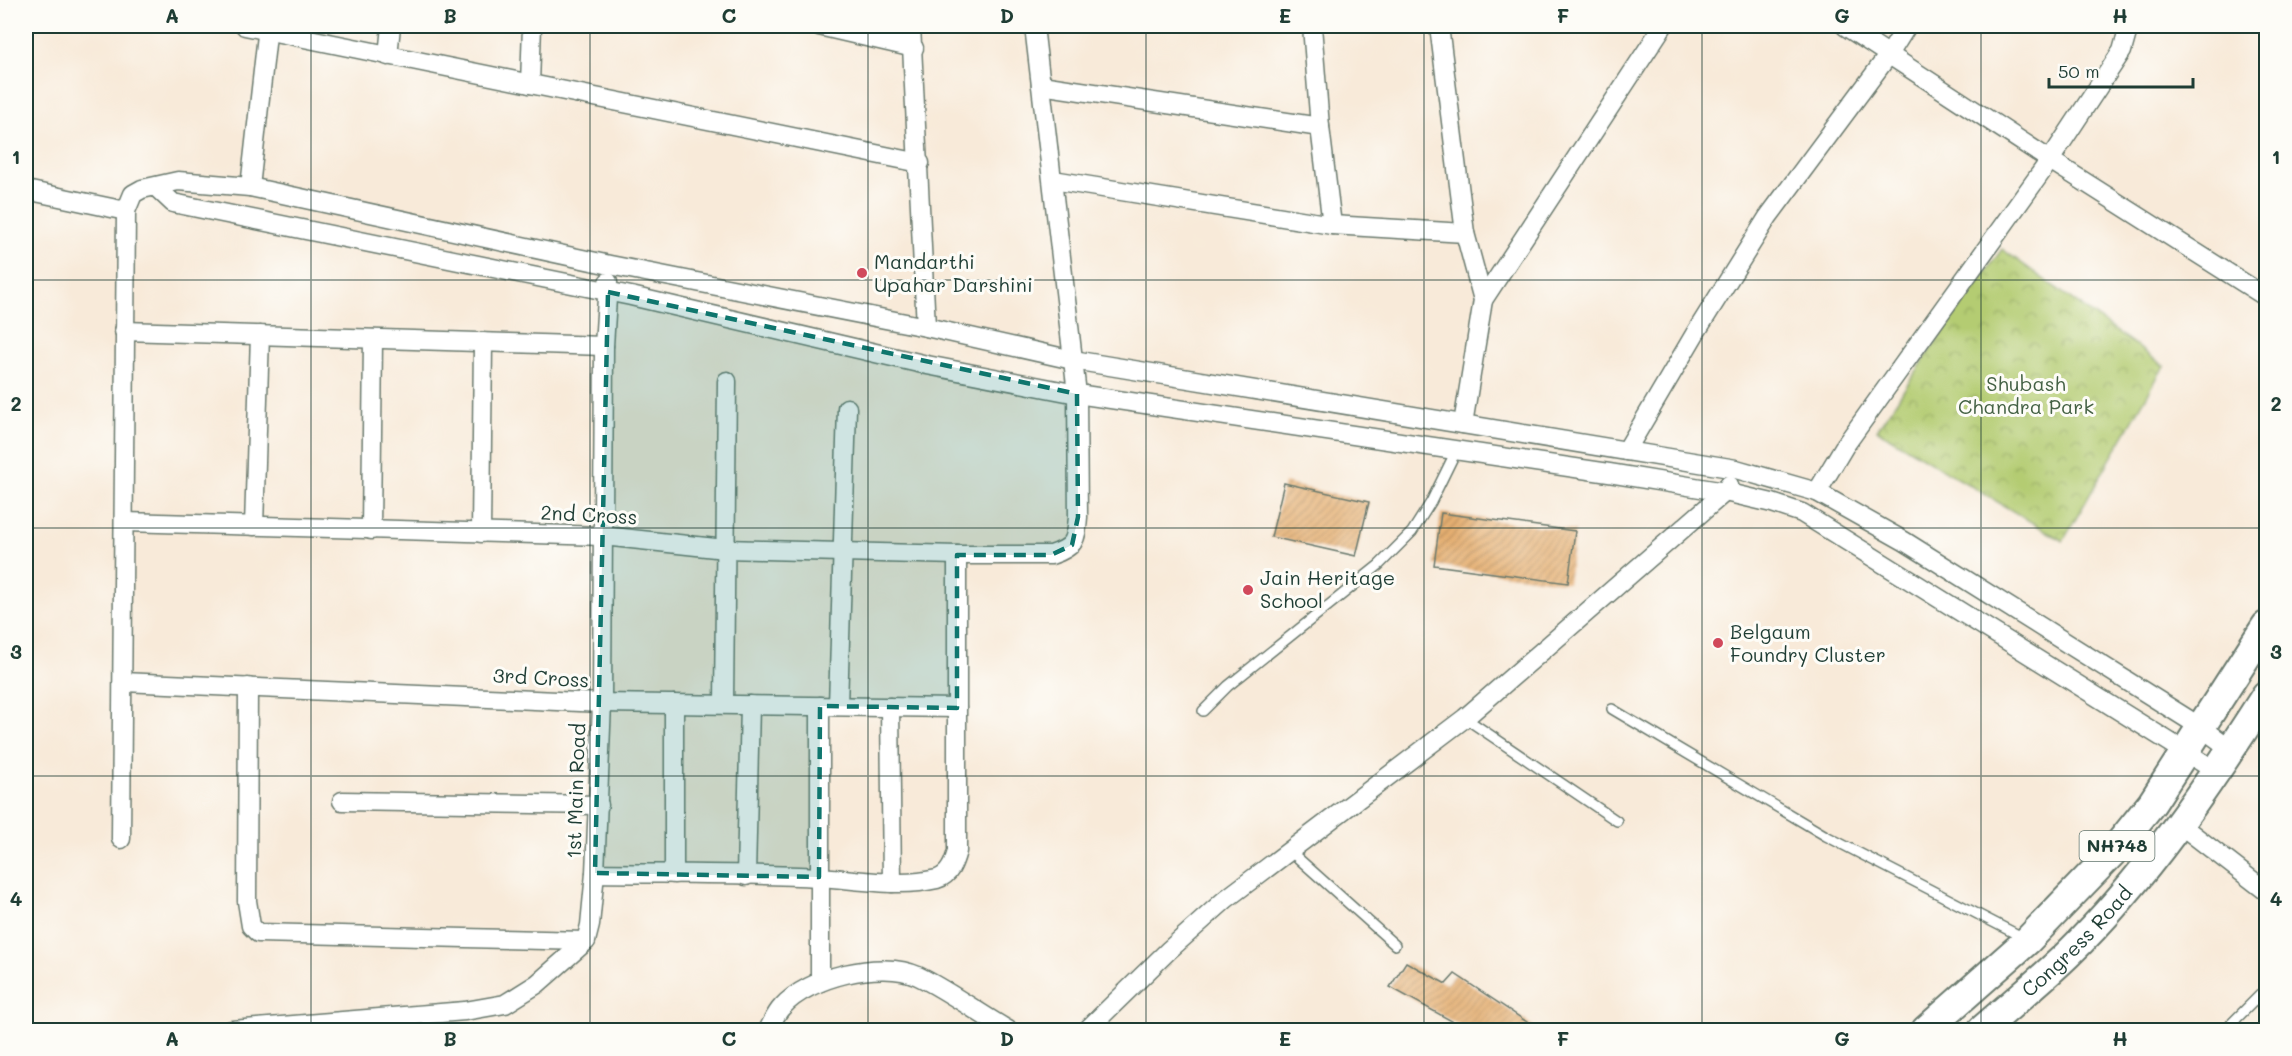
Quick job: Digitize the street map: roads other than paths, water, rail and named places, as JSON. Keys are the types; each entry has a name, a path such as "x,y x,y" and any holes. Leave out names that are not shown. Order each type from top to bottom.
{"highway":[{"name":"NH748","path":"1926,1030 2028,940 2111,854 2152,803 2195,740 2266,626"},
{"name":"Congress Road","path":"1982,1030 2068,955 2130,886 2224,760 2266,694"}],"street":[{"path":"245,26 268,27 388,56 920,163"},
{"path":"388,56 391,26"},
{"path":"530,84 532,26"},
{"path":"819,26 914,48"},
{"path":"911,26 920,163 926,327"},
{"path":"1034,26 1077,394"},
{"path":"1312,26 1320,127 1332,225"},
{"path":"1439,26 1465,233 1483,300 1463,424"},
{"path":"1483,300 1664,26"},
{"path":"1845,26 2266,297"},
{"path":"1626,451 1696,332 1768,217 1890,53 1907,26"},
{"path":"1817,492 1844,447 2050,160 2122,51 2129,26"},
{"path":"250,187 268,27"},
{"path":"1041,85 1320,127"},
{"path":"1053,180 1332,225 1465,233"},
{"path":"122,839 126,211 133,194 142,189 178,181 250,187 610,265 926,327 1073,360 1736,469 1817,492 1904,541 2224,760"},
{"path":"156,187 172,203 608,292 927,365 1077,394 1609,473 1725,492 1772,503 1802,513 2195,740 2224,760"},
{"path":"26,190 126,211"},
{"name":"1st Main Road","path":"586,941 591,925 596,873 602,703 604,346 610,265"},
{"path":"124,331 604,346"},
{"path":"254,526 260,335"},
{"path":"371,530 374,339"},
{"path":"481,533 483,342"},
{"path":"724,704 727,381"},
{"name":"2nd Cross","path":"124,522 603,536 725,549 1052,555 1066,550 1076,536 1078,517 1077,394"},
{"path":"820,982 819,877 829,706 842,552 847,408"},
{"path":"1087,1030 1218,906 1465,718 1725,492 1736,469"},
{"path":"596,873 819,877 892,883 939,878 948,872 957,851 957,555"},
{"name":"3rd Cross","path":"123,682 602,703 957,708"},
{"path":"248,687 247,902 251,926 258,933 586,941"},
{"path":"674,704 674,874"},
{"path":"746,876 750,705"},
{"path":"890,707 892,883"},
{"path":"342,801 598,805"},
{"path":"2178,823 2266,891"},
{"path":"232,1030 465,1011 505,1004 537,984 586,941"},
{"path":"768,1030 781,1007 800,991 820,982 861,970 894,970 916,975 1008,1030"}],"lane":[{"path":"1203,711 1228,686 1379,565 1412,532 1431,502 1456,451"},
{"path":"1611,709 1826,836 2028,940"},
{"path":"1465,718 1617,820"},
{"path":"1290,851 1395,945"},
{"path":"2225,1030 2266,989"}],"place":[{"name":"Mandarthi Upahar Darshini","path":"862,273"},
{"name":"Jain Heritage School","path":"1248,590"},
{"name":"Belgaum Foundry Cluster","path":"1718,643"}],"park label":[{"name":"Shubash Chandra Park","path":"2026,396"}]}
